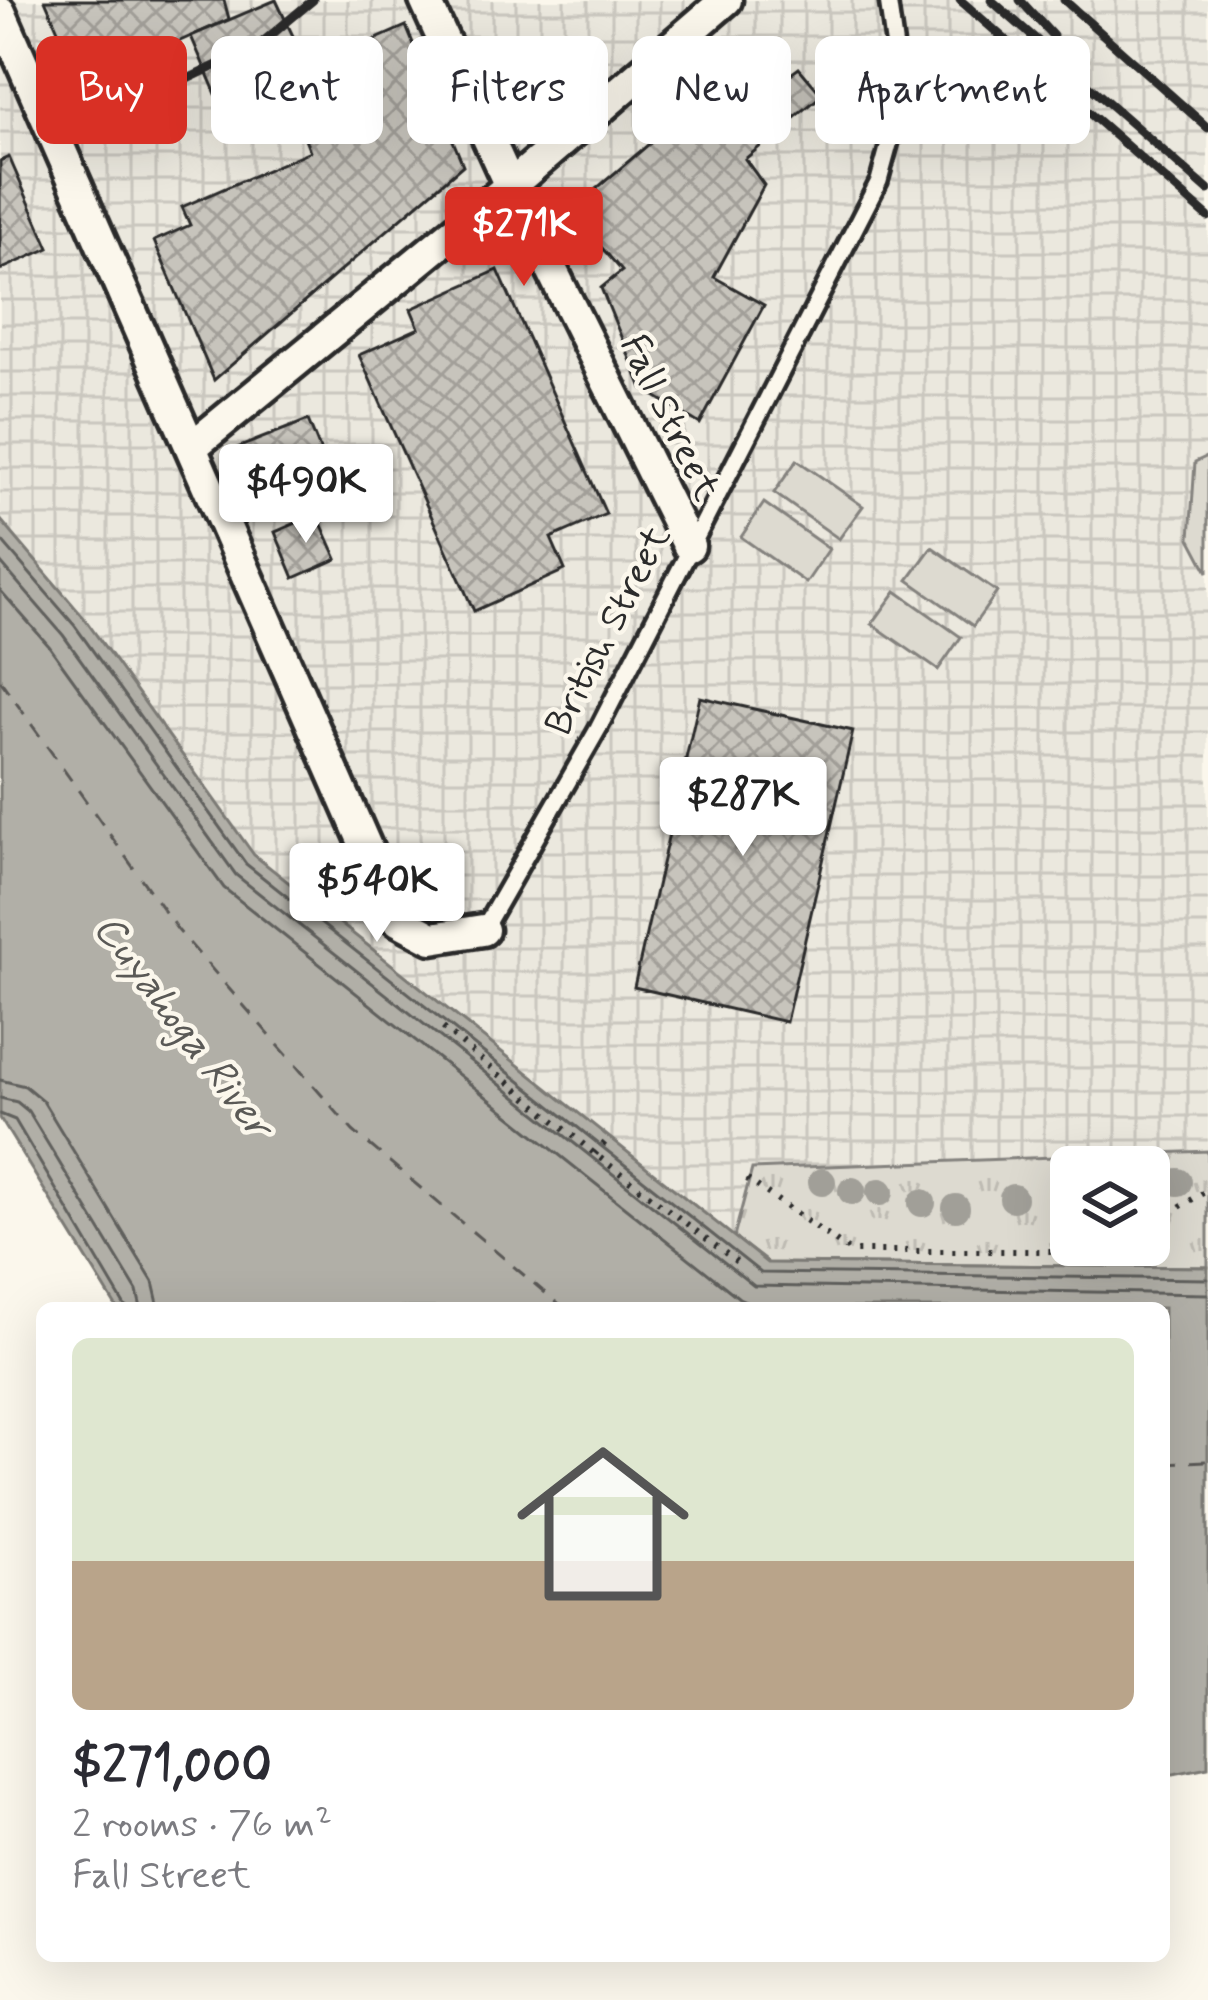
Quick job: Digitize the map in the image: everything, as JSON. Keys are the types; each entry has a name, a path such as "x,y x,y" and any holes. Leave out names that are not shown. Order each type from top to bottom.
{"street":[{"name":"Fall Street","path":"425,0 510,186 689,546"},
{"path":"193,446 510,186 726,0"},
{"path":"0,12 398,920 432,938 483,929"}],"lane":[{"name":"British Street","path":"483,929 598,730 879,181 902,97 888,0"}],"path":[{"path":"443,1028 595,1154 737,1262"},
{"path":"595,1154 608,1139"},
{"path":"747,1179 850,1251 1050,1251"},
{"path":"1170,1213 1208,1190"}],"shaded area":[{"path":"0,0 1208,0 1208,1151 1170,1153 1170,1146 1050,1146 1050,1157 753,1169 734,1237 254,855 84,618 0,519"}],"green space":[{"path":"1208,456 1208,572 1190,538 1195,462"},
{"path":"797,460 863,506 839,539 774,493"},
{"path":"764,503 829,549 806,583 741,537"},
{"path":"932,547 997,592 973,626 908,580"},
{"path":"896,591 961,637 938,670 872,624"},
{"path":"1208,1151 1208,1267 1098,1266 1170,1266 1170,1152"},
{"path":"1050,1157 1050,1266 768,1263 734,1237 752,1169"}],"water":[{"name":"Cuyahoga River","path":"0,519 84,618 254,855 767,1263 1208,1267 1208,1767 1170,1775 1170,1302 113,1302 0,1118"}],"building":[{"path":"45,0 224,0 229,19 187,38 61,36"},
{"path":"276,0 293,36 211,36 211,82 191,36"},
{"path":"406,26 410,36 407,144 454,144 463,165 214,380 154,241 190,225 182,207 310,151 307,144 383,144 383,36"},
{"path":"799,68 815,87 815,101 791,121 791,74"},
{"path":"649,144 763,144 745,159 764,185 714,277 764,305 700,424 642,388 601,288 622,271 570,211"},
{"path":"9,157 49,248 0,270 0,161"},
{"path":"498,270 606,514 551,538 565,570 474,611 359,355 419,328 411,309"},
{"path":"308,420 321,452 296,462 301,470 256,494 237,448"},
{"path":"317,514 337,559 294,578 275,532"},
{"path":"700,697 853,731 786,1022 634,987"}],"ferry route":[{"path":"0,680 177,929 353,1131 556,1302"},
{"path":"1170,1463 1208,1461"}],"railway":[{"path":"187,79 259,45 313,0"},
{"path":"960,0 1208,217"},
{"path":"991,0 1208,190"},
{"path":"1020,0 1053,36"},
{"path":"1064,0 1208,128"}]}
